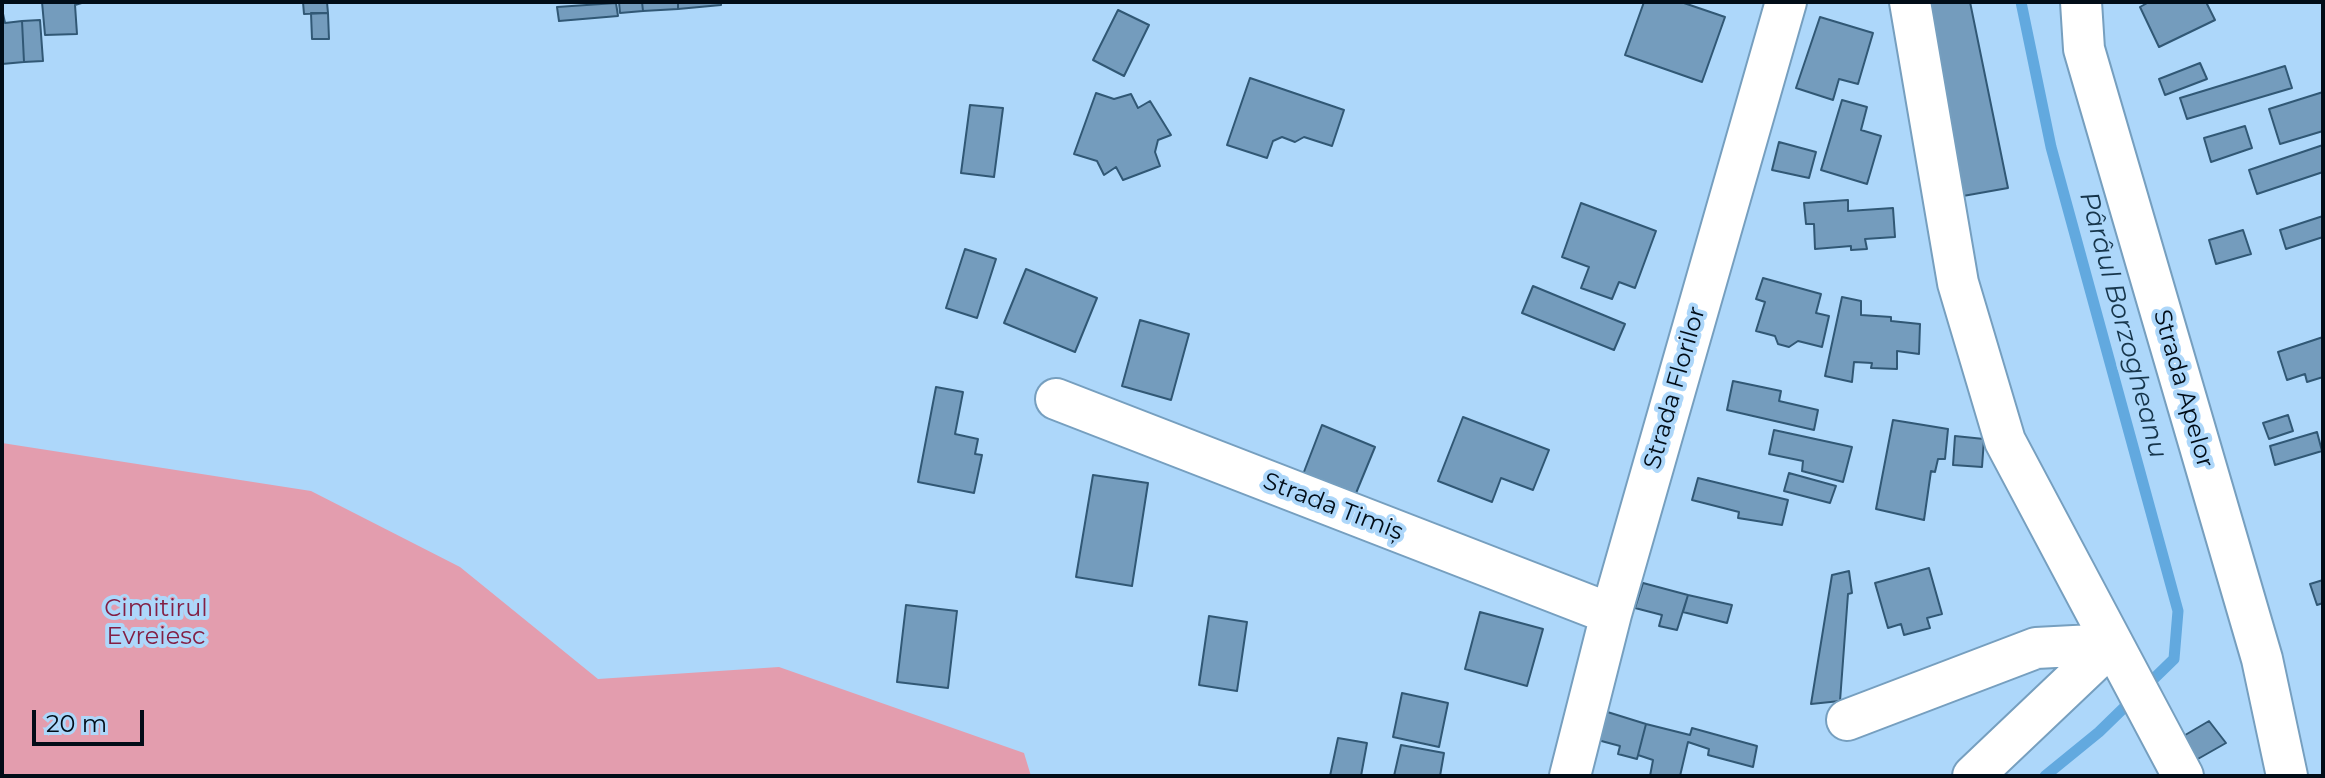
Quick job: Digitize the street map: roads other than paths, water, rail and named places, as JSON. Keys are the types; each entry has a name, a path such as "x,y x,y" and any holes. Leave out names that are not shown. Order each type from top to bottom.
{"street":[{"name":"Strada Florilor","path":"1570,776 1611,614 1786,2"},
{"path":"1910,2 1958,283 2001,428 2037,506 2183,776"},
{"name":"Strada Apelor","path":"2081,2 2084,49 2262,659 2287,776"},
{"name":"Strada Timiș","path":"1056,399 1611,614"},
{"path":"1847,720 2036,648 2117,654"},
{"path":"1973,776 2117,654"}],"waterway":[{"name":"Pârâul Borzogheanu","path":"2021,2 2051,147 2178,611 2174,659 2099,732 2045,776"}],"park label":[{"name":"Cimitirul Evreiesc","path":"156,623"}]}
